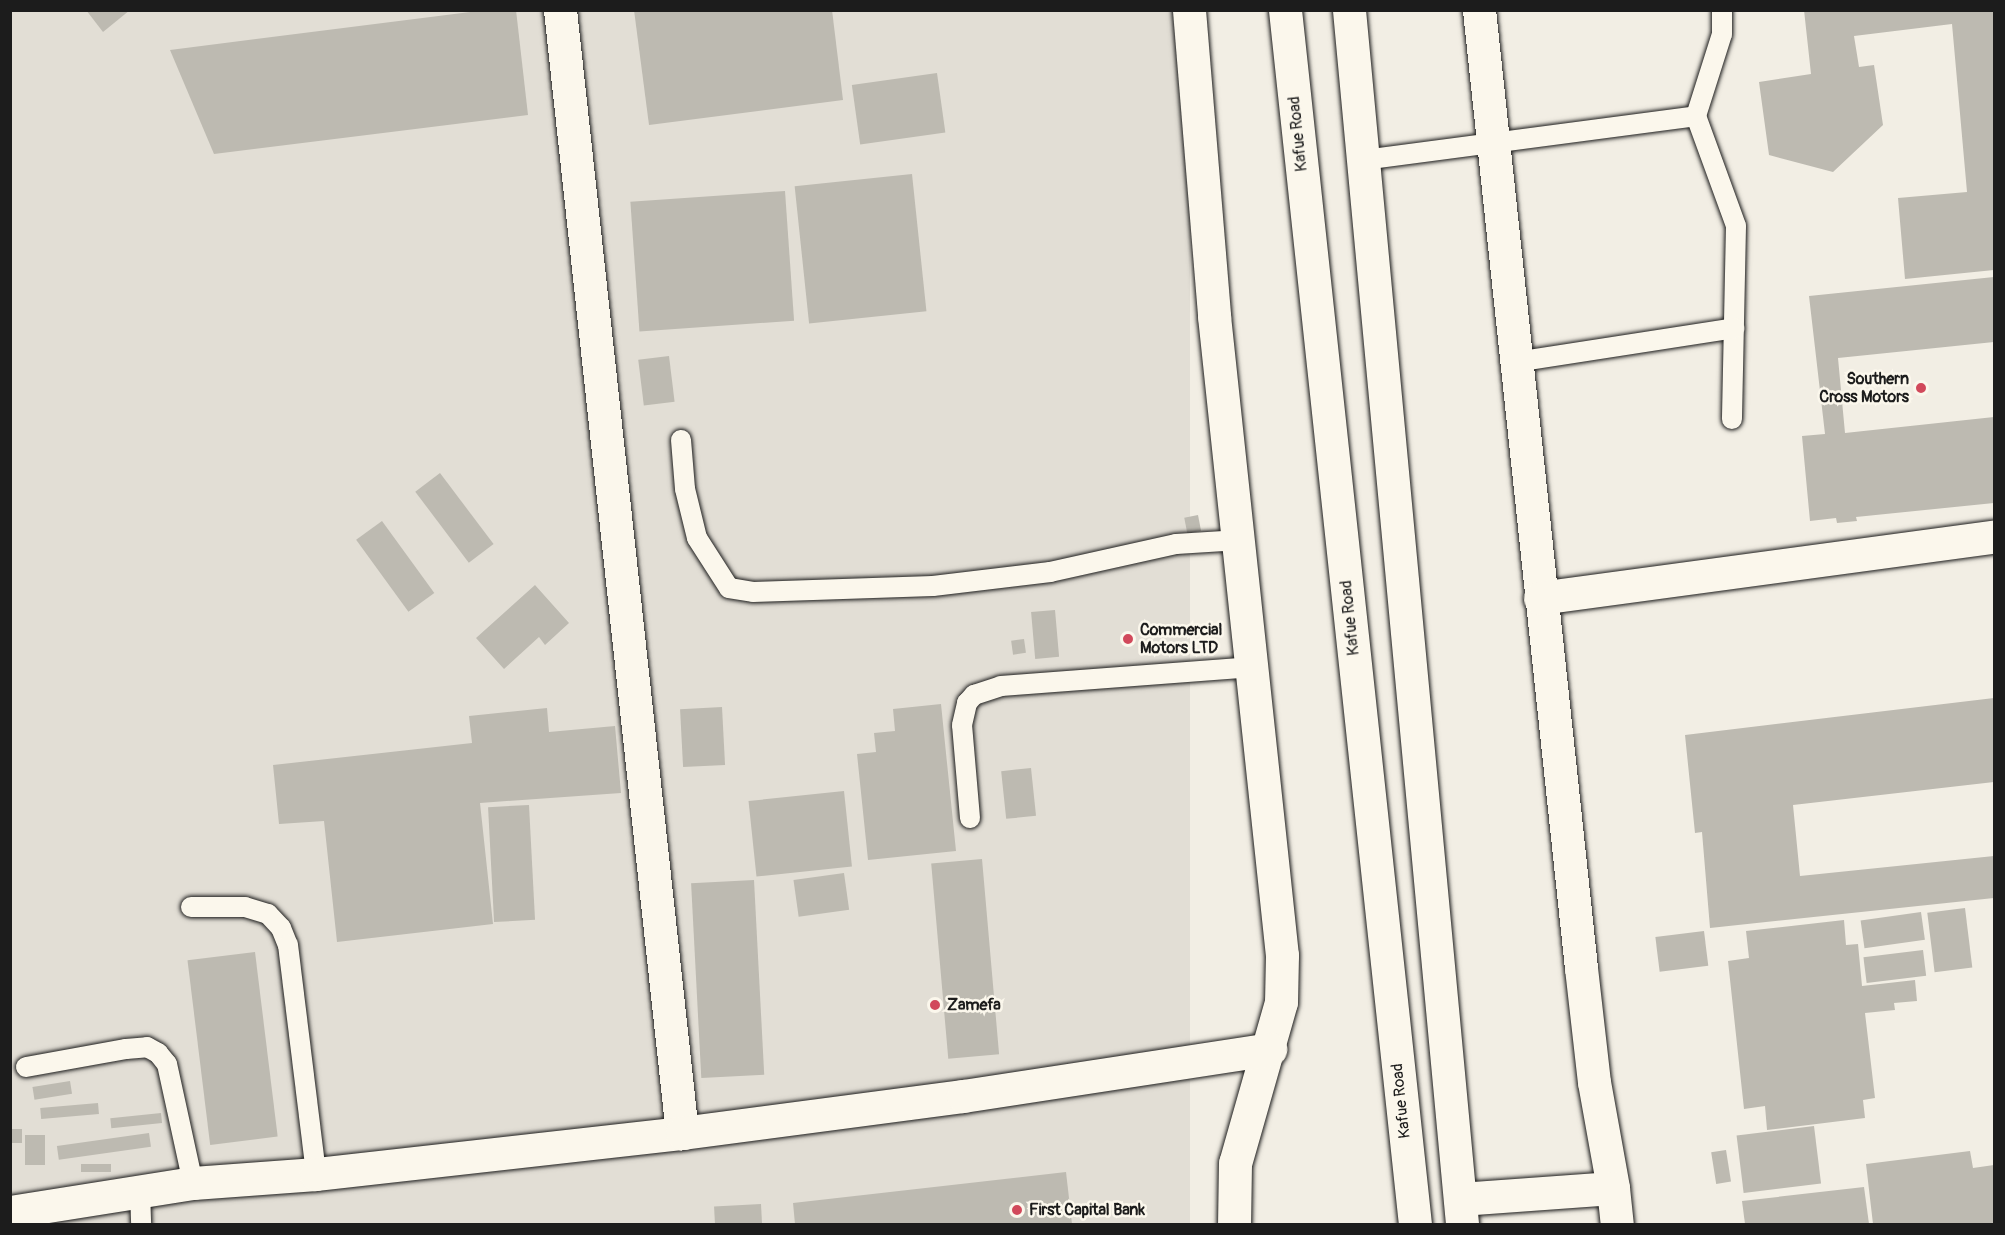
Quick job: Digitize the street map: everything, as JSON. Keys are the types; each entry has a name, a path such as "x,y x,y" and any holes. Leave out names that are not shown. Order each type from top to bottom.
{"street":[{"path":"560,10 682,1133"},
{"path":"1189,10 1214,316 1240,540 1253,667 1259,757 1282,955 1281,1002 1270,1049 1234,1163 1234,1224"},
{"name":"Kafue Road","path":"1285,10 1415,1224"},
{"path":"1349,10 1461,1211 1613,1188"},
{"path":"1479,10 1540,598 1594,1082 1613,1188 1617,1224"},
{"path":"1540,598 1995,537"},
{"path":"10,1212 193,1183 316,1174 682,1133 963,1096 1270,1049"}],"lane":[{"path":"1722,10 1722,34 1696,116 1736,226 1732,418"},
{"path":"1363,160 1492,140 1696,116"},
{"path":"1515,362 1734,328"},
{"path":"681,440 685,489 697,538 729,588 753,592 933,586 1050,572 1176,544 1240,540"},
{"path":"970,818 962,725 967,704 974,695 1001,686 1253,667"},
{"path":"191,907 245,907 267,914 281,928 288,945 316,1174"},
{"path":"26,1067 126,1049 147,1047 158,1053 167,1064 193,1183"},
{"path":"140,1191 141,1224"}],"shaded area":[{"path":"10,11 1190,11 1190,1224 10,1224"}],"building":[{"path":"86,10 130,10 103,32"},
{"path":"486,10 516,10 528,115 214,154 170,50"},
{"path":"634,10 832,10 843,100 649,125"},
{"path":"1804,10 1994,10 1994,270 1905,279 1898,198 1967,192 1952,24 1854,36 1859,67 1874,65 1883,125 1833,172 1769,155 1759,82 1811,74"},
{"path":"937,73 945,132 860,144 852,85"},
{"path":"912,174 926,311 809,324 795,186"},
{"path":"785,191 794,321 639,331 630,202"},
{"path":"1994,277 1994,342 1838,358 1845,433 1994,417 1994,503 1856,517 1857,521 1837,523 1836,518 1810,521 1802,436 1825,434 1809,296"},
{"path":"669,356 675,402 644,405 638,360"},
{"path":"440,473 494,544 469,563 415,492"},
{"path":"1198,515 1201,531 1187,533 1184,518"},
{"path":"382,521 434,593 408,612 356,540"},
{"path":"535,585 569,623 545,645 539,637 504,669 476,638"},
{"path":"1055,610 1059,657 1035,659 1031,612"},
{"path":"1024,639 1026,653 1013,655 1011,641"},
{"path":"1994,698 1994,782 1793,805 1800,876 1994,856 1994,898 1710,928 1702,832 1695,833 1685,735"},
{"path":"941,704 956,851 868,860 857,754 876,752 874,733 895,731 893,709"},
{"path":"722,707 725,765 683,767 680,709"},
{"path":"547,708 549,732 615,726 621,793 480,803 493,924 337,942 324,821 279,824 273,765 472,743 469,716"},
{"path":"1031,768 1036,816 1006,819 1001,771"},
{"path":"844,791 852,867 756,877 749,801"},
{"path":"529,805 535,920 494,922 488,807"},
{"path":"982,859 999,1054 948,1059 931,863"},
{"path":"844,873 849,910 799,917 793,880"},
{"path":"754,880 764,1075 701,1078 691,883"},
{"path":"1965,908 1972,968 1935,972 1927,913"},
{"path":"1921,912 1925,940 1864,948 1861,920"},
{"path":"1844,920 1846,945 1858,944 1862,986 1915,980 1917,1001 1894,1003 1895,1010 1865,1013 1875,1098 1863,1100 1865,1118 1767,1130 1765,1106 1744,1109 1728,961 1749,958 1746,931"},
{"path":"1704,931 1708,966 1660,972 1655,937"},
{"path":"1923,950 1926,976 1867,983 1863,957"},
{"path":"255,952 278,1137 210,1145 188,960"},
{"path":"70,1081 72,1094 35,1100 32,1087"},
{"path":"98,1103 99,1114 41,1119 40,1108"},
{"path":"161,1113 162,1123 111,1128 110,1118"},
{"path":"1814,1126 1821,1184 1744,1193 1737,1136"},
{"path":"10,1129 22,1129 22,1143 10,1143"},
{"path":"149,1133 151,1147 59,1160 57,1146"},
{"path":"25,1135 45,1135 45,1165 25,1165"},
{"path":"1726,1150 1731,1182 1716,1184 1711,1152"},
{"path":"1970,1151 1973,1168 1994,1165 1994,1224 1873,1224 1866,1164"},
{"path":"81,1164 111,1164 111,1172 81,1172"},
{"path":"1066,1172 1072,1224 795,1224 793,1203"},
{"path":"1864,1187 1869,1224 1745,1224 1742,1201"},
{"path":"761,1204 762,1224 715,1224 714,1206"}],"place":[{"name":"Southern Cross Motors","path":"1921,388"},
{"name":"Commercial Motors LTD","path":"1128,639"},
{"name":"Zamefa","path":"935,1005"},
{"name":"First Capital Bank","path":"1017,1210"}]}
